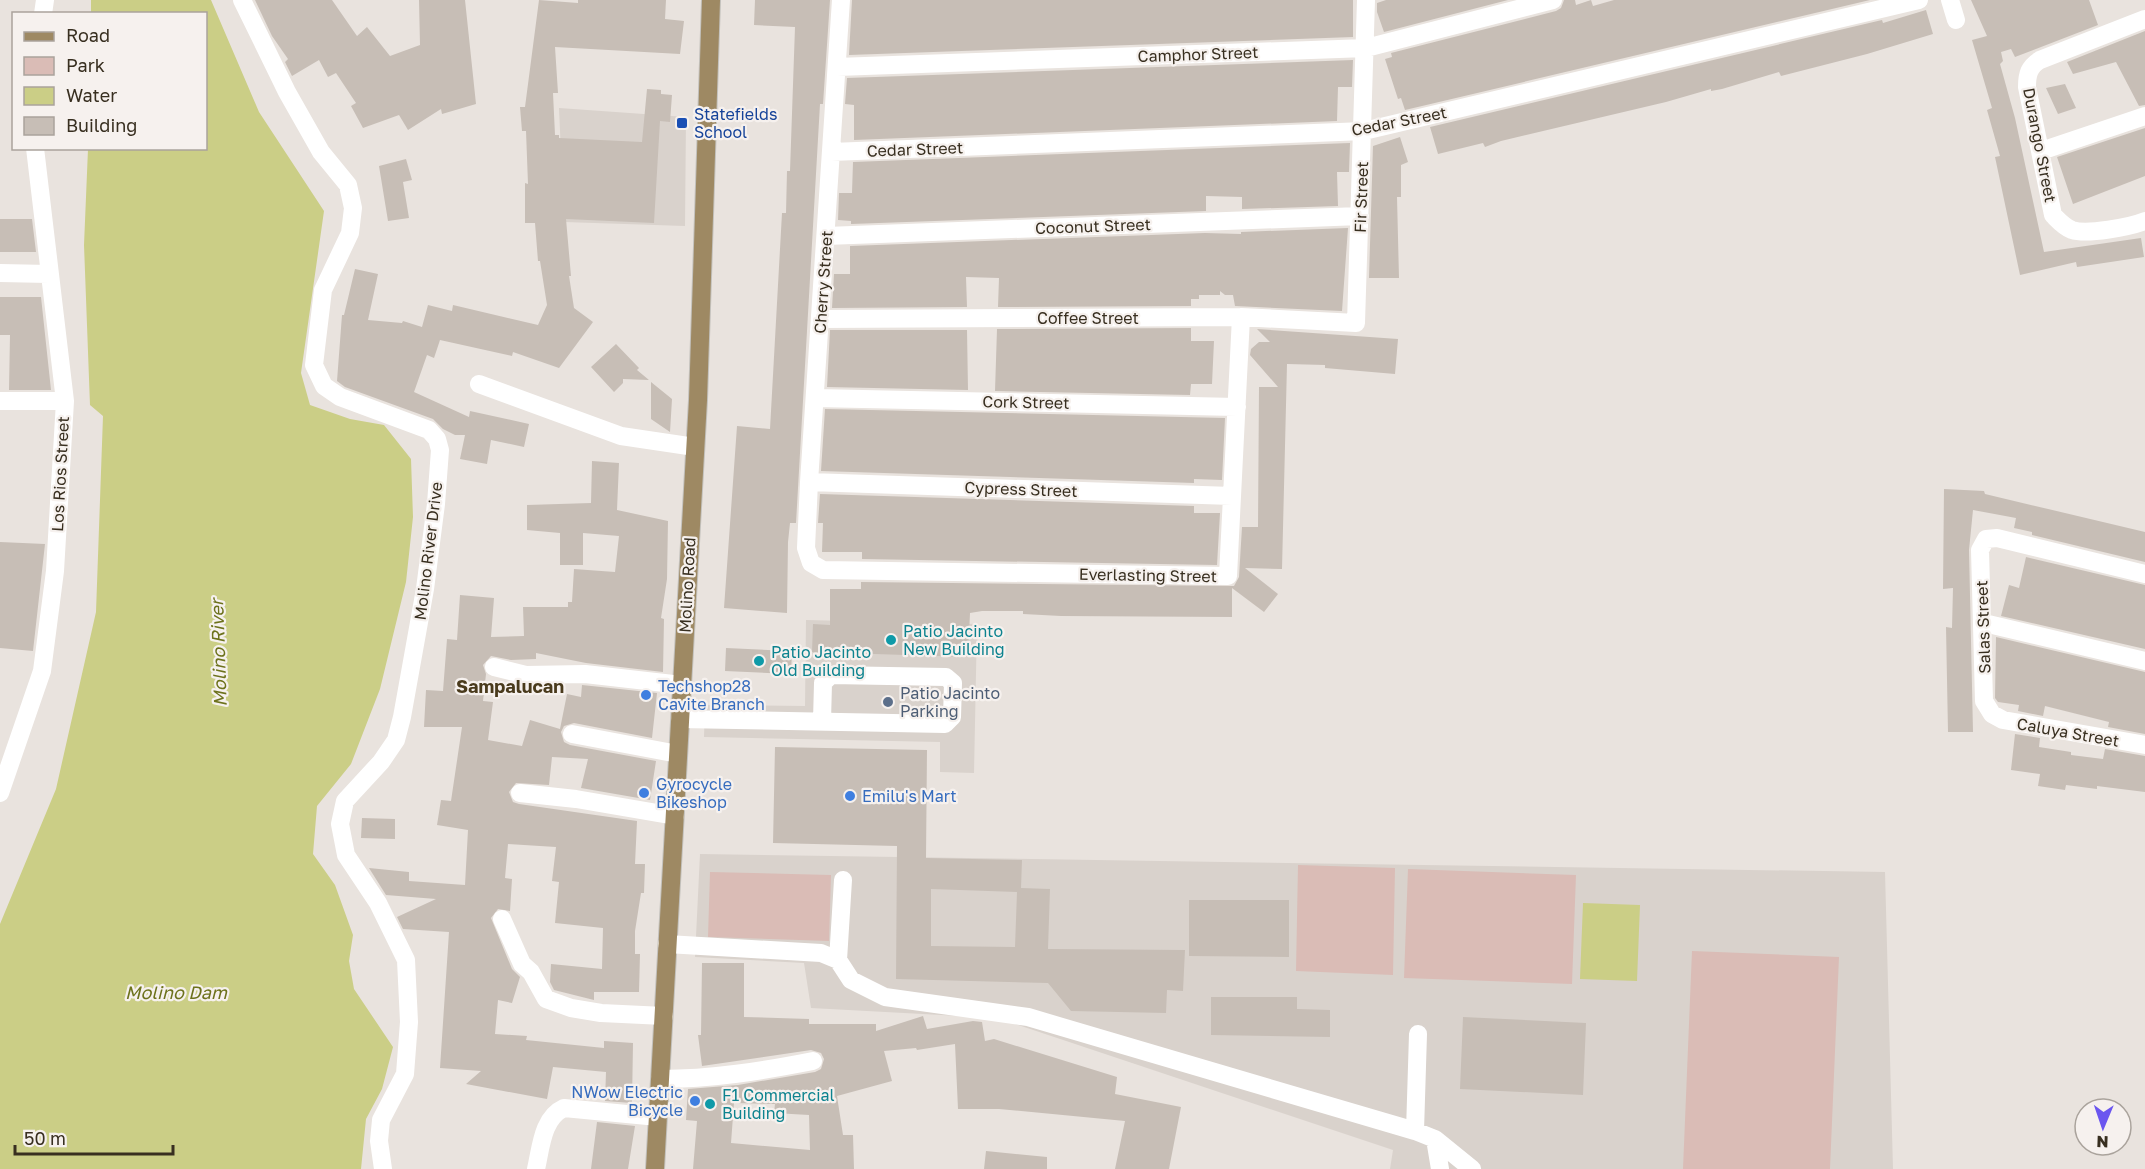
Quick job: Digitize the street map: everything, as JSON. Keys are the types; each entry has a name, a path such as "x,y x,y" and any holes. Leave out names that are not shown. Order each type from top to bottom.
{"main road":[{"name":"Molino Road","path":"655,1169 695,447 711,0"}],"street":[{"name":"Molino River Drive","path":"242,0 287,92 316,142 348,185 352,208 350,233 323,290 314,365 324,386 340,397 429,430 437,439 440,450 436,504 425,589 396,740 381,762 345,801 340,824 346,855 378,903 406,960 409,1023 405,1074 381,1120 379,1141 383,1169"},
{"name":"Cherry Street","path":"811,563 806,548 841,0"},
{"name":"Fir Street","path":"1356,323 1364,131 1366,0"},
{"name":"Camphor Street","path":"837,67 1366,48 1552,0"},
{"name":"Cedar Street","path":"831,152 1364,131 1919,0"},
{"path":"1950,0 1956,20"},
{"name":"Durango Street","path":"2145,19 2040,60 2031,65 2027,74 2027,87 2053,215 2062,225 2073,230 2086,231 2145,221"},
{"path":"2041,151 2145,116"},
{"name":"Los Rios Street","path":"1,789 42,671 55,571 64,401 35,150"},
{"name":"Coconut Street","path":"826,236 1360,216"},
{"path":"0,273 49,274"},
{"name":"Coffee Street","path":"820,320 1242,317 1356,323"},
{"name":"Everlasting Street","path":"811,563 824,570 1228,576 1242,317"},
{"path":"480,384 621,436 695,447"},
{"name":"Cork Street","path":"815,398 1237,407"},
{"path":"0,402 64,401"},
{"name":"Cypress Street","path":"810,482 1232,496"},
{"name":"Salas Street","path":"1992,714 1984,701 1984,623 1980,550 1986,539 1997,538 2145,574"},
{"path":"1984,623 2145,661"},
{"path":"494,667 526,675 585,674 682,685"},
{"path":"680,719 822,722 945,724 952,717 953,683 946,677 831,675 823,683 822,722"},
{"name":"Caluya Street","path":"1992,714 2003,720 2145,745"},
{"path":"572,734 678,754"},
{"path":"520,792 675,816"},
{"path":"838,960 843,880"},
{"path":"502,919 522,964 531,972 546,999 600,1013 664,1016"},
{"path":"667,944 821,952 838,960 851,981 885,997 1028,1017 1415,1131 1435,1139 1472,1169"},
{"path":"1415,1131 1419,1034"},
{"path":"660,1078 695,1079 746,1074 813,1061"},
{"path":"536,1169 548,1121 555,1112 564,1108 658,1117"},
{"path":"1435,1139 1440,1169"}],"shaded area":[{"path":"559,108 686,117 685,226 564,222"},
{"path":"806,620 977,624 974,773 940,772 940,742 704,737 705,705 805,706"},
{"path":"700,854 1885,872 1893,1169 1390,1169 1393,1150 997,1018 811,1008 804,963 695,957"}],"green space":[{"path":"1298,865 1395,868 1393,975 1296,971"},
{"path":"1408,869 1576,875 1572,984 1404,978"},
{"path":"710,872 831,875 829,941 708,937"},
{"path":"1692,951 1839,957 1830,1169 1683,1169"}],"water":[{"name":"Molino Dam","path":"91,0 211,0 259,112 324,211 301,373 310,405 350,419 384,425 411,459 413,517 406,582 380,689 351,764 317,806 313,854 335,885 353,935 349,961 354,989 393,1047 382,1089 366,1119 361,1169 0,1169 0,924 56,789 96,612 103,416 90,405 84,245 88,150 207,150 207,12 91,12"},
{"path":"1583,903 1640,905 1637,981 1580,979"}],"building":[{"path":"255,0 332,0 357,36 367,27 390,56 420,45 419,0 465,0 476,104 442,114 441,109 408,130 399,115 363,128 351,106 356,103 336,73 328,77 319,60 292,76 285,62 288,59 272,36"},
{"path":"539,0 578,3 578,0 666,0 665,19 684,21 680,54 555,47 558,93 553,93 555,135 559,135 559,138 642,142 647,89 661,90 661,94 672,95 670,122 660,121 654,223 566,219 571,276 569,276 574,308 593,322 559,368 513,352 512,356 440,340 434,358 427,355 414,392 469,417 470,411 529,424 524,447 491,440 487,464 460,459 465,435 455,435 443,429 433,419 345,387 337,381 342,315 344,315 355,269 378,274 368,320 402,323 403,321 422,327 428,305 452,311 453,305 538,325 547,305 540,261 538,261 535,223 525,223 525,183 528,184 526,131 522,131 520,107 525,107"},
{"path":"755,0 830,0 823,104 820,104 796,523 790,523 788,542 787,613 724,608 737,426 770,429 782,213 786,213 787,171 790,171 795,27 754,25"},
{"path":"852,0 1353,0 1353,37 849,55"},
{"path":"1386,0 1508,0 1384,32 1377,12 1377,3"},
{"path":"1564,0 1575,0 1576,5 1591,0 1593,6 1614,0 1870,0 1405,110 1401,98 1398,99 1385,59 1392,57 1391,53 1556,11 1561,8"},
{"path":"1971,0 2089,0 2098,25 2015,57 2011,49 2001,52 2003,61 2000,64 2015,118 2044,252 2141,238 2144,257 2077,267 2076,262 2020,275 1995,157 2000,156 1987,110 1992,108 1972,40 1987,36"},
{"path":"1926,10 1933,34 1781,76 1779,72 1722,89 1711,91 1711,89 1666,102 1501,141 1485,147 1483,143 1438,154 1430,127 1882,20 1883,23"},
{"path":"2145,31 2145,105 2139,106 2116,62 2073,74 2067,62"},
{"path":"1353,60 1352,87 1338,87 1337,121 854,140 854,105 845,104 847,78"},
{"path":"2065,84 2076,108 2058,114 2046,88"},
{"path":"2145,128 2145,176 2073,204 2057,157"},
{"path":"1400,137 1408,162 1401,165 1401,197 1397,197 1399,278 1369,278 1373,146"},
{"path":"1350,143 1349,172 1337,172 1338,206 1242,209 1242,197 1206,196 1206,211 851,224 851,221 838,220 839,193 852,193 853,162"},
{"path":"406,159 412,180 403,182 409,218 388,221 379,166"},
{"path":"0,219 32,219 36,252 0,252"},
{"path":"1348,228 1342,311 1235,306 1233,295 1225,295 1220,291 1220,295 1199,295 1199,299 1191,299 1191,306 998,307 999,278 966,277 967,307 832,308 834,274 850,274 850,246 1205,233 1241,234 1241,232"},
{"path":"0,297 41,297 51,390 9,390 10,335 0,335"},
{"path":"1191,328 1191,341 1214,341 1212,384 1191,384 1190,395 995,391 997,329"},
{"path":"1257,329 1398,339 1395,374 1325,368 1325,365 1287,364 1282,569 1245,568 1278,594 1264,612 1232,588 1232,617 1061,616 1023,614 1023,611 982,611 970,613 968,657 812,652 813,624 830,625 830,589 861,589 861,582 1234,586 1239,577 1242,527 1258,527 1259,387 1278,387 1250,355 1251,349 1259,342 1270,342"},
{"path":"830,330 967,330 968,390 827,387"},
{"path":"616,344 639,368 637,370 649,380 623,379 623,383 614,392 591,367"},
{"path":"651,382 672,399 670,432 651,419"},
{"path":"825,409 1225,418 1222,480 1194,479 1194,483 821,471"},
{"path":"592,461 619,463 617,510 668,521 667,579 661,618 664,619 663,672 586,663 536,653 536,659 511,660 491,656 483,665 486,674 483,701 493,702 488,740 522,746 530,720 560,729 567,694 581,697 582,685 657,693 652,738 574,723 564,726 561,732 564,742 570,745 656,761 650,800 581,788 588,759 552,757 549,785 516,783 509,792 513,802 519,804 637,821 635,864 645,864 644,893 641,893 635,931 635,954 640,954 639,992 594,992 594,1000 554,990 550,982 551,964 602,969 603,928 555,923 559,882 552,881 556,847 508,844 505,878 512,879 510,911 498,909 491,918 512,969 520,977 512,1003 498,1000 495,1034 527,1036 526,1040 604,1048 604,1041 633,1043 632,1103 605,1101 606,1072 553,1067 547,1099 466,1084 481,1071 440,1068 449,932 403,929 397,917 436,899 386,895 369,868 409,872 409,881 465,885 468,830 437,825 441,800 451,801 462,727 424,727 426,690 443,691 447,639 457,640 460,595 494,598 491,637 524,636 523,607 568,607 568,602 572,602 574,569 615,572 619,536 583,533 583,565 560,565 560,533 527,530 527,505 591,503"},
{"path":"1944,489 1984,491 1985,494 2145,532 2145,562 2032,535 2032,532 2014,528 2016,518 1973,510 1969,550 1973,732 1948,732 1946,627 1952,628 1953,588 1943,589"},
{"path":"820,494 1194,506 1194,513 1220,513 1217,565 862,559 862,552 822,552 823,523 818,523"},
{"path":"0,542 45,544 33,651 0,648"},
{"path":"2026,557 2145,585 2145,649 2001,616 2009,585 2019,588"},
{"path":"1996,637 2145,672 2145,734 2108,727 2109,722 2045,706 2043,716 2018,711 2019,705 1998,702 1995,698"},
{"name":"Patio Jacinto Old Building","path":"726,648 792,651 791,674 725,671"},
{"path":"2015,734 2040,738 2039,747 2071,752 2071,755 2103,759 2105,749 2145,756 2145,792 2097,786 2097,789 2066,785 2065,790 2038,786 2040,774 2011,770"},
{"path":"775,747 927,750 926,858 1022,860 1021,888 1050,889 1048,949 1185,950 1183,991 1167,990 1166,1013 1071,1011 1048,983 896,979 897,846 773,843","holes":["931,889 1017,892 1015,947 931,946"]},
{"path":"362,818 395,819 395,839 361,838"},
{"path":"1189,900 1289,900 1289,957 1189,956"},
{"path":"702,963 744,963 744,1017 809,1019 809,1024 876,1024 876,1031 923,1016 927,1029 973,1021 982,1022 985,1041 994,1039 1117,1077 1115,1094 1181,1107 1169,1169 1115,1169 1125,1121 999,1109 958,1109 955,1044 917,1050 916,1048 884,1051 892,1081 837,1096 843,1135 853,1135 854,1169 693,1169 697,1121 686,1120 688,1089 738,1085 815,1072 821,1069 824,1059 821,1053 811,1050 702,1066 698,1035 701,1035","holes":["734,1103 775,1104 774,1113 809,1115 810,1150 731,1143"]},
{"path":"1211,997 1297,997 1297,1009 1330,1010 1330,1037 1211,1035"},
{"path":"1463,1017 1586,1023 1583,1095 1460,1089"},
{"path":"597,1122 635,1126 628,1169 591,1169"},
{"path":"986,1151 1047,1157 1047,1169 984,1169"}],"place":[{"name":"Statefields School","path":"682,123"},
{"name":"Patio Jacinto New Building","path":"891,640"},
{"name":"Patio Jacinto Old Building","path":"759,661"},
{"name":"Techshop28 Cavite Branch","path":"646,695"},
{"name":"Patio Jacinto Parking","path":"888,702"},
{"name":"Gyrocycle Bikeshop","path":"644,793"},
{"name":"Emilu's Mart","path":"850,796"},
{"name":"NWow Electric Bicycle","path":"695,1101"},
{"name":"F1 Commercial Building","path":"710,1104"}],"district":[{"name":"Sampalucan","path":"510,686"}],"water label":[{"name":"Molino River","path":"218,653"}]}
